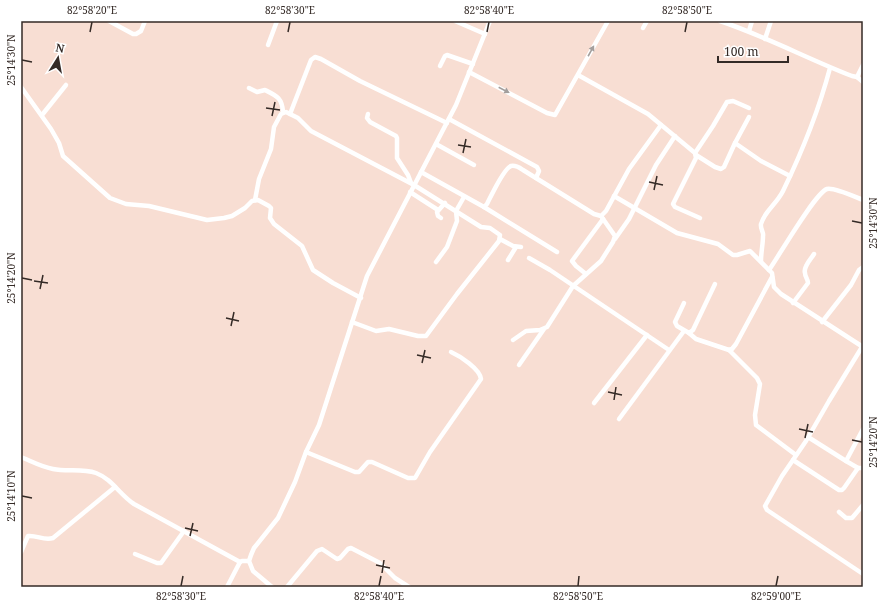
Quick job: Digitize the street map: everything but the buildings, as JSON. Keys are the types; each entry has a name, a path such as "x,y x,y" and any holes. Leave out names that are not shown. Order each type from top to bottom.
{"street":[{"path":"109,21 133,34 141,31 145,21"},
{"path":"268,45 277,21"},
{"path":"455,21 485,34"},
{"path":"272,587 253,571 249,561 254,548 278,518 295,482 306,452 319,425 367,276 410,192 412,184 421,172 456,105 490,21"},
{"path":"469,72 551,115 555,115 608,21"},
{"path":"643,28 647,21"},
{"path":"720,21 731,23 830,68 857,77 863,82"},
{"path":"749,31 752,21"},
{"path":"765,39 771,21"},
{"path":"440,66 447,55 473,64"},
{"path":"290,114 311,60 315,57 360,81 448,121 538,168 539,171 536,178"},
{"path":"857,77 863,65"},
{"path":"761,261 764,236 761,224 768,210 777,202 805,145 830,68"},
{"path":"578,75 634,105 696,154 715,167 721,169 724,168 735,142 749,117"},
{"path":"42,115 66,85"},
{"path":"22,89 42,115 57,139 63,156 106,194 121,203 130,205 145,205 207,220 232,216 255,200 259,179 271,149 274,127 283,112 281,100 276,96 266,90 257,92 249,88"},
{"path":"700,218 675,207 673,204 696,154 727,102 733,101 749,108"},
{"path":"283,112 290,114 301,121 311,131 412,184 481,227 491,229 500,235 500,239 519,247 508,260"},
{"path":"368,114 367,118 370,122 396,136 396,158 408,175 412,184"},
{"path":"586,274 572,261 606,211 629,169 661,125"},
{"path":"519,365 544,329 550,324 573,286 601,261 629,219 656,165 675,136"},
{"path":"735,142 761,162 790,176"},
{"path":"436,144 474,165"},
{"path":"484,206 487,204 510,166 518,167 594,214 602,217 614,233 615,239"},
{"path":"421,172 484,206 557,252"},
{"path":"769,270 796,230 804,214 825,190 831,189 863,200"},
{"path":"410,192 438,210"},
{"path":"436,262 447,247 457,221 456,211 464,196"},
{"path":"614,196 677,233 718,244 733,255 750,250 769,270 774,287 777,291 793,303 862,347 766,503 766,508 863,574"},
{"path":"255,200 271,208 270,218 274,224 302,246 313,270 361,298"},
{"path":"441,218 437,214 438,210 444,204"},
{"path":"352,322 376,331 389,329 418,336 426,336 500,239"},
{"path":"793,303 808,283 804,272 814,254"},
{"path":"529,258 550,270 669,350"},
{"path":"822,322 851,285 859,270 863,267"},
{"path":"729,350 736,344 772,277"},
{"path":"689,333 693,330 715,284"},
{"path":"684,303 675,322 677,326 696,339 729,350 738,358 741,364 755,376 760,384 755,415 756,425 796,455"},
{"path":"513,340 526,331 544,329"},
{"path":"619,419 684,331"},
{"path":"594,403 647,335"},
{"path":"306,452 355,472 359,472 368,462 372,462 408,478 415,478 430,452 482,379 480,374 465,360 451,352"},
{"path":"846,461 863,429"},
{"path":"793,460 839,490 844,488 860,468 808,437"},
{"path":"21,457 51,469 96,473 110,481 123,496 134,504 240,562 249,561"},
{"path":"21,552 28,536 47,540 53,538 60,530 115,487"},
{"path":"839,512 846,518 852,518 863,505"},
{"path":"135,554 157,563 161,563 184,531"},
{"path":"287,587 317,551 322,549 337,559 351,548 380,563 398,580 409,587"},
{"path":"228,587 240,562"}]}
